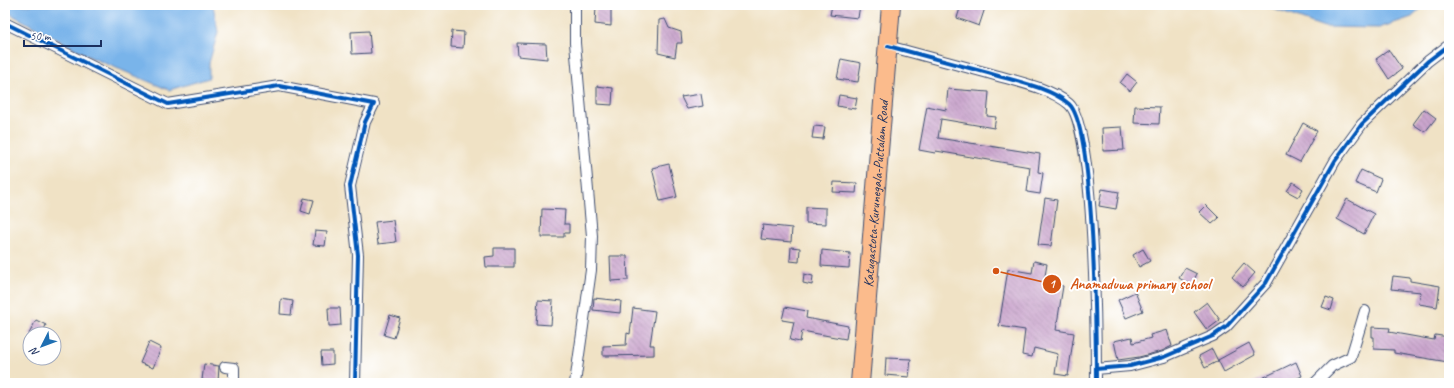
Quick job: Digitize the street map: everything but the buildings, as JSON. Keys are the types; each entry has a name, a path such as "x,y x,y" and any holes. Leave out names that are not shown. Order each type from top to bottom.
{"highway":[{"name":"Katugastota-Kurunegala-Puttalam Road","path":"860,383 891,5"}],"street":[{"path":"575,5 575,43 592,236 591,270 575,383"},
{"path":"5,23 168,104 279,86 374,104 364,122 350,186 358,255 355,383"},
{"path":"1096,369 1130,366 1164,356 1213,336 1226,327 1266,283 1335,160 1362,124 1428,61 1449,45"},
{"path":"888,46 1042,88 1070,105 1077,119 1086,164 1094,255 1096,383"},
{"path":"1315,383 1332,366 1351,357 1365,311"},
{"path":"226,367 234,368 234,383"}],"water":[{"path":"5,5 213,5 218,32 209,63 209,78 169,90 90,57 5,11"},
{"path":"1266,5 1425,5 1412,17 1379,28 1324,27"}],"cycle path":[{"path":"5,23 168,104 279,86 374,104 365,122 350,186 358,255 355,383"},
{"path":"1096,369 1130,366 1164,357 1213,336 1226,327 1266,283 1335,161 1362,124 1428,61 1449,45"},
{"path":"888,46 1031,85 1052,93 1069,104 1078,121 1084,151 1089,191 1094,282 1096,383"}],"place":[{"name":"Anamaduwa primary school","path":"996,271"}]}
